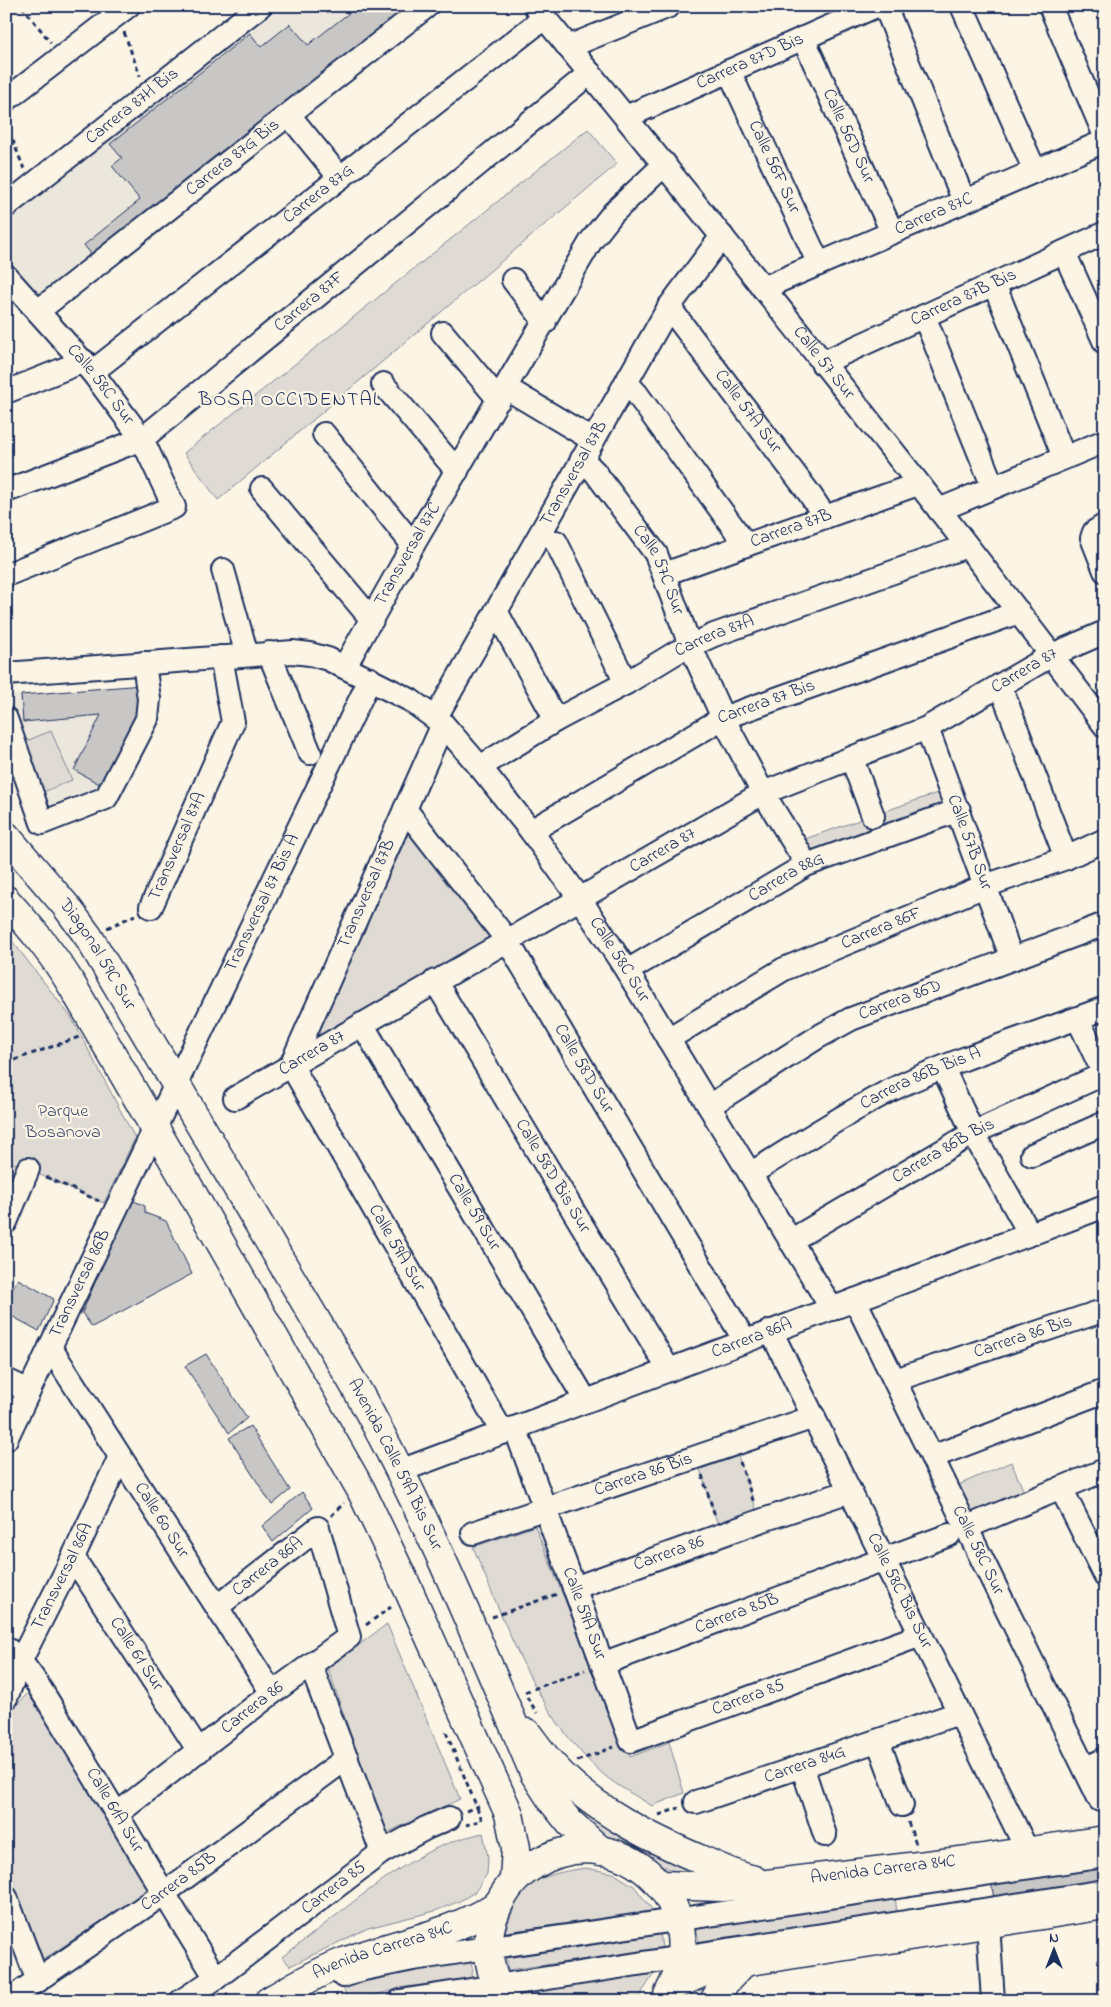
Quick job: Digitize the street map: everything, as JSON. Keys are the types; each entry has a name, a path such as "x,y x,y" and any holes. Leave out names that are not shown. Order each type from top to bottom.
{"main road":[{"name":"Diagonal 59C Sur","path":"6,836 66,906 88,936 175,1083"},
{"name":"Diagonal 59C Sur","path":"6,900 58,962 155,1128"},
{"name":"Avenida Calle 59A Bis Sur","path":"175,1083 373,1419 400,1471 453,1586 516,1692 534,1774 570,1823 601,1851"},
{"path":"155,1128 361,1490 408,1589 509,1814 516,1848 514,1880"},
{"path":"516,1692 556,1769 586,1795 631,1824 674,1848 740,1877 767,1884"},
{"name":"Avenida Carrera 84C","path":"660,1885 722,1887 767,1884 1028,1852 1105,1840"},
{"path":"501,1993 491,1967 488,1947 490,1926 497,1905 514,1880 526,1870 554,1855 585,1850 612,1853 634,1863 644,1869 668,1896 678,1919 682,1944 681,1956 667,1997"},
{"name":"Avenida Carrera 84C","path":"269,2001 329,1968 462,1925 497,1905"},
{"path":"667,1997 706,1971 744,1962 1105,1905"},
{"path":"714,2001 725,1982 744,1962"}],"street":[{"name":"Carrera 87H Bis","path":"6,206 260,6"},
{"name":"Carrera 87G Bis","path":"38,311 427,6"},
{"path":"568,47 670,6"},
{"name":"Carrera 87D Bis","path":"626,117 876,6"},
{"path":"885,6 964,201"},
{"path":"962,6 1035,171"},
{"path":"1050,6 1105,136"},
{"path":"6,100 123,10"},
{"name":"Calle 57 Sur","path":"540,12 665,164 939,510 1105,726"},
{"name":"Carrera 87G","path":"6,392 88,366 340,178 540,12"},
{"name":"Calle 56D Sur","path":"803,38 892,232"},
{"name":"Calle 56F Sur","path":"729,71 819,264"},
{"name":"Carrera 87F","path":"6,492 142,439 590,73"},
{"path":"289,115 340,178"},
{"name":"Carrera 87C","path":"763,288 1105,140"},
{"name":"Transversal 87C","path":"345,666 413,545 600,228 665,164"},
{"name":"Carrera 87B Bis","path":"822,363 1105,233"},
{"name":"Transversal 87B","path":"291,1065 405,810 439,720 496,611 669,307 722,236"},
{"path":"1064,252 1105,343"},
{"name":"Calle 58C Sur","path":"6,276 14,295 38,311 88,366 142,439 174,507 6,575"},
{"path":"513,280 545,322"},
{"path":"994,284 1064,457"},
{"name":"Calle 57A Sur","path":"669,307 810,492 825,517"},
{"path":"924,316 993,487"},
{"name":"Calle 57C Sur","path":"443,334 503,394 587,450 595,472 656,554 690,646 723,718 763,793 800,854"},
{"path":"626,382 637,394 746,545"},
{"path":"383,384 457,471"},
{"path":"324,434 413,545"},
{"path":"939,510 1105,441"},
{"name":"Carrera 87B","path":"664,574 918,484"},
{"path":"262,489 372,620"},
{"path":"1098,532 1105,571"},
{"path":"556,542 626,683"},
{"name":"Carrera 87A","path":"480,767 556,720 690,646 714,635 967,546"},
{"path":"223,570 247,655"},
{"path":"496,611 556,720"},
{"name":"Carrera 87 Bis","path":"531,831 723,718 1019,612"},
{"name":"Carrera 87","path":"235,1098 763,793 927,728 1052,655 1105,632"},
{"path":"6,674 293,652 310,654 345,666"},
{"path":"269,653 310,753"},
{"name":"Transversal 87A","path":"151,907 233,722 221,657"},
{"path":"6,718 42,824 106,798 146,719 149,699 144,663"},
{"name":"Calle 58C Sur","path":"345,666 410,700 439,720 480,767 531,831 580,899 627,971 832,1309"},
{"name":"Transversal 87 Bis A","path":"155,1128 370,679"},
{"path":"1000,685 1066,858"},
{"name":"Calle 57B Sur","path":"927,728 1012,959"},
{"path":"852,758 873,816"},
{"name":"Calle 58D Sur","path":"405,810 507,940 745,1341"},
{"name":"Carrera 88G","path":"627,971 806,864 958,810"},
{"name":"Carrera 86F","path":"668,1039 784,969 985,886 1066,858 1105,840"},
{"name":"Carrera 86D","path":"709,1106 818,1037 851,1019 1105,924"},
{"name":"Calle 58D Bis Sur","path":"435,981 669,1370"},
{"name":"Carrera 86B Bis A","path":"750,1174 856,1109 892,1090 943,1068 1105,1008"},
{"path":"1078,1019 1104,1075"},
{"name":"Calle 59 Sur","path":"362,1024 586,1401"},
{"name":"Calle 59A Sur","path":"291,1065 508,1430 544,1509 631,1741"},
{"path":"943,1068 973,1134 1030,1234"},
{"name":"Carrera 86B Bis","path":"790,1241 973,1134 1104,1075"},
{"path":"1032,1155 1105,1123"},
{"name":"Transversal 86B","path":"6,1439 155,1128"},
{"path":"6,1222 28,1169"},
{"name":"Carrera 86A","path":"400,1471 1105,1206"},
{"name":"Calle 58C Sur","path":"855,1300 932,1456 958,1531 1100,1800"},
{"name":"Carrera 86 Bis","path":"894,1380 1096,1313"},
{"name":"Calle 58C Bis Sur","path":"772,1331 1028,1852"},
{"name":"Calle 60 Sur","path":"50,1347 218,1606 272,1693"},
{"path":"6,1380 29,1391"},
{"path":"932,1456 1105,1391"},
{"name":"Carrera 86 Bis","path":"473,1532 814,1418"},
{"name":"Transversal 86A","path":"6,1698 13,1655 73,1557 120,1456"},
{"name":"Carrera 85B","path":"602,1664 958,1531 1105,1470"},
{"path":"1062,1488 1105,1576"},
{"name":"Carrera 86","path":"574,1588 760,1521 850,1491"},
{"name":"Carrera 86A","path":"218,1606 318,1528 349,1637"},
{"name":"Calle 61 Sur","path":"73,1557 199,1751"},
{"name":"Carrera 85","path":"631,1741 921,1634"},
{"name":"Carrera 86","path":"117,1814 272,1693 349,1637"},
{"name":"Calle 61A Sur","path":"13,1655 38,1686 117,1814 163,1894 216,1978"},
{"path":"311,1666 382,1852"},
{"name":"Carrera 84G","path":"696,1802 959,1713"},
{"path":"878,1741 902,1805"},
{"name":"Carrera 85B","path":"7,2001 163,1894 347,1758"},
{"path":"1085,1769 1105,1759"},
{"path":"802,1766 825,1835"},
{"name":"Carrera 85","path":"181,2001 216,1978 382,1852 449,1818"},
{"path":"293,2001 322,1985 364,1969 388,1963 1105,1856"},
{"path":"400,2001 501,1993 681,1956 1105,1891"},
{"path":"6,1897 38,1981"},
{"path":"988,1923 993,2001"}],"path":[{"path":"22,6 62,57"},
{"path":"123,10 147,96"},
{"path":"6,123 30,187"},
{"name":"Transversal 87A","path":"88,936 151,907"},
{"path":"6,1063 80,1036"},
{"path":"28,1169 116,1208"},
{"path":"734,1445 760,1521"},
{"path":"696,1458 722,1535"},
{"path":"494,1626 490,1618 574,1588"},
{"path":"349,1637 393,1606"},
{"path":"540,1718 516,1692 602,1664"},
{"path":"580,1766 575,1761 631,1741"},
{"path":"449,1818 500,1797"},
{"path":"651,1818 696,1802"},
{"path":"902,1805 917,1847"},
{"path":"330,2001 337,1997 333,1989"}],"shaded area":[{"path":"277,6 416,6 42,301 6,256 6,219"},
{"path":"142,685 101,791 43,812 6,696"}],"green space":[{"path":"588,129 617,164 218,500 184,453"},
{"path":"51,731 72,780 41,793 21,743"},
{"path":"943,791 949,807 808,857 802,840"},
{"path":"411,828 500,937 309,1047"},
{"name":"Parque Bosanova","path":"6,933 71,1017 135,1138 104,1203 6,1160"},
{"path":"738,1456 757,1511 718,1525 700,1469"},
{"path":"1011,1462 1024,1492 969,1516 956,1486"},
{"path":"535,1526 630,1757 669,1742 684,1793 652,1806 615,1784 581,1752 560,1726 542,1698 512,1639 473,1547"},
{"path":"387,1624 460,1799 384,1834 328,1668"},
{"path":"28,1693 150,1889 41,1961 6,1873 6,1722 13,1709"},
{"path":"562,1793 721,1878 682,1875 605,1837 581,1817"},
{"path":"483,1833 488,1857 487,1874 475,1892 460,1901 435,1911 368,1928 290,1966 282,1957 366,1892 401,1868 442,1845"},
{"path":"585,1868 613,1873 634,1886 654,1912 505,1932 517,1902 532,1884 553,1874"},
{"path":"895,1896 897,1913 699,1942 696,1926"},
{"path":"660,1932 662,1949 508,1970 506,1953"},
{"path":"470,1960 473,1970 471,1979 406,1987 351,2001 342,2001 347,1998 342,1985 374,1975"},
{"path":"655,1972 639,1997 634,2001 528,2001 519,1991"}],"building":[{"path":"344,6 413,6 95,259 84,245 140,200 112,166 122,158 110,144 250,33 261,47 290,24 308,45 349,13"},
{"path":"142,685 142,712 103,786 74,770 101,715 23,722 21,695"},
{"path":"128,1198 145,1206 145,1213 166,1221 192,1274 92,1327 82,1313 125,1212"},
{"path":"18,1279 54,1299 39,1331 6,1313 6,1299"},
{"path":"206,1354 247,1418 229,1433 185,1366"},
{"path":"250,1426 290,1490 272,1505 229,1438"},
{"path":"302,1492 313,1508 273,1542 262,1526"},
{"path":"1105,1863 1105,1881 994,1899 991,1881"}],"district":[{"name":"BOSA OCCIDENTAL","path":"290,400"}]}
